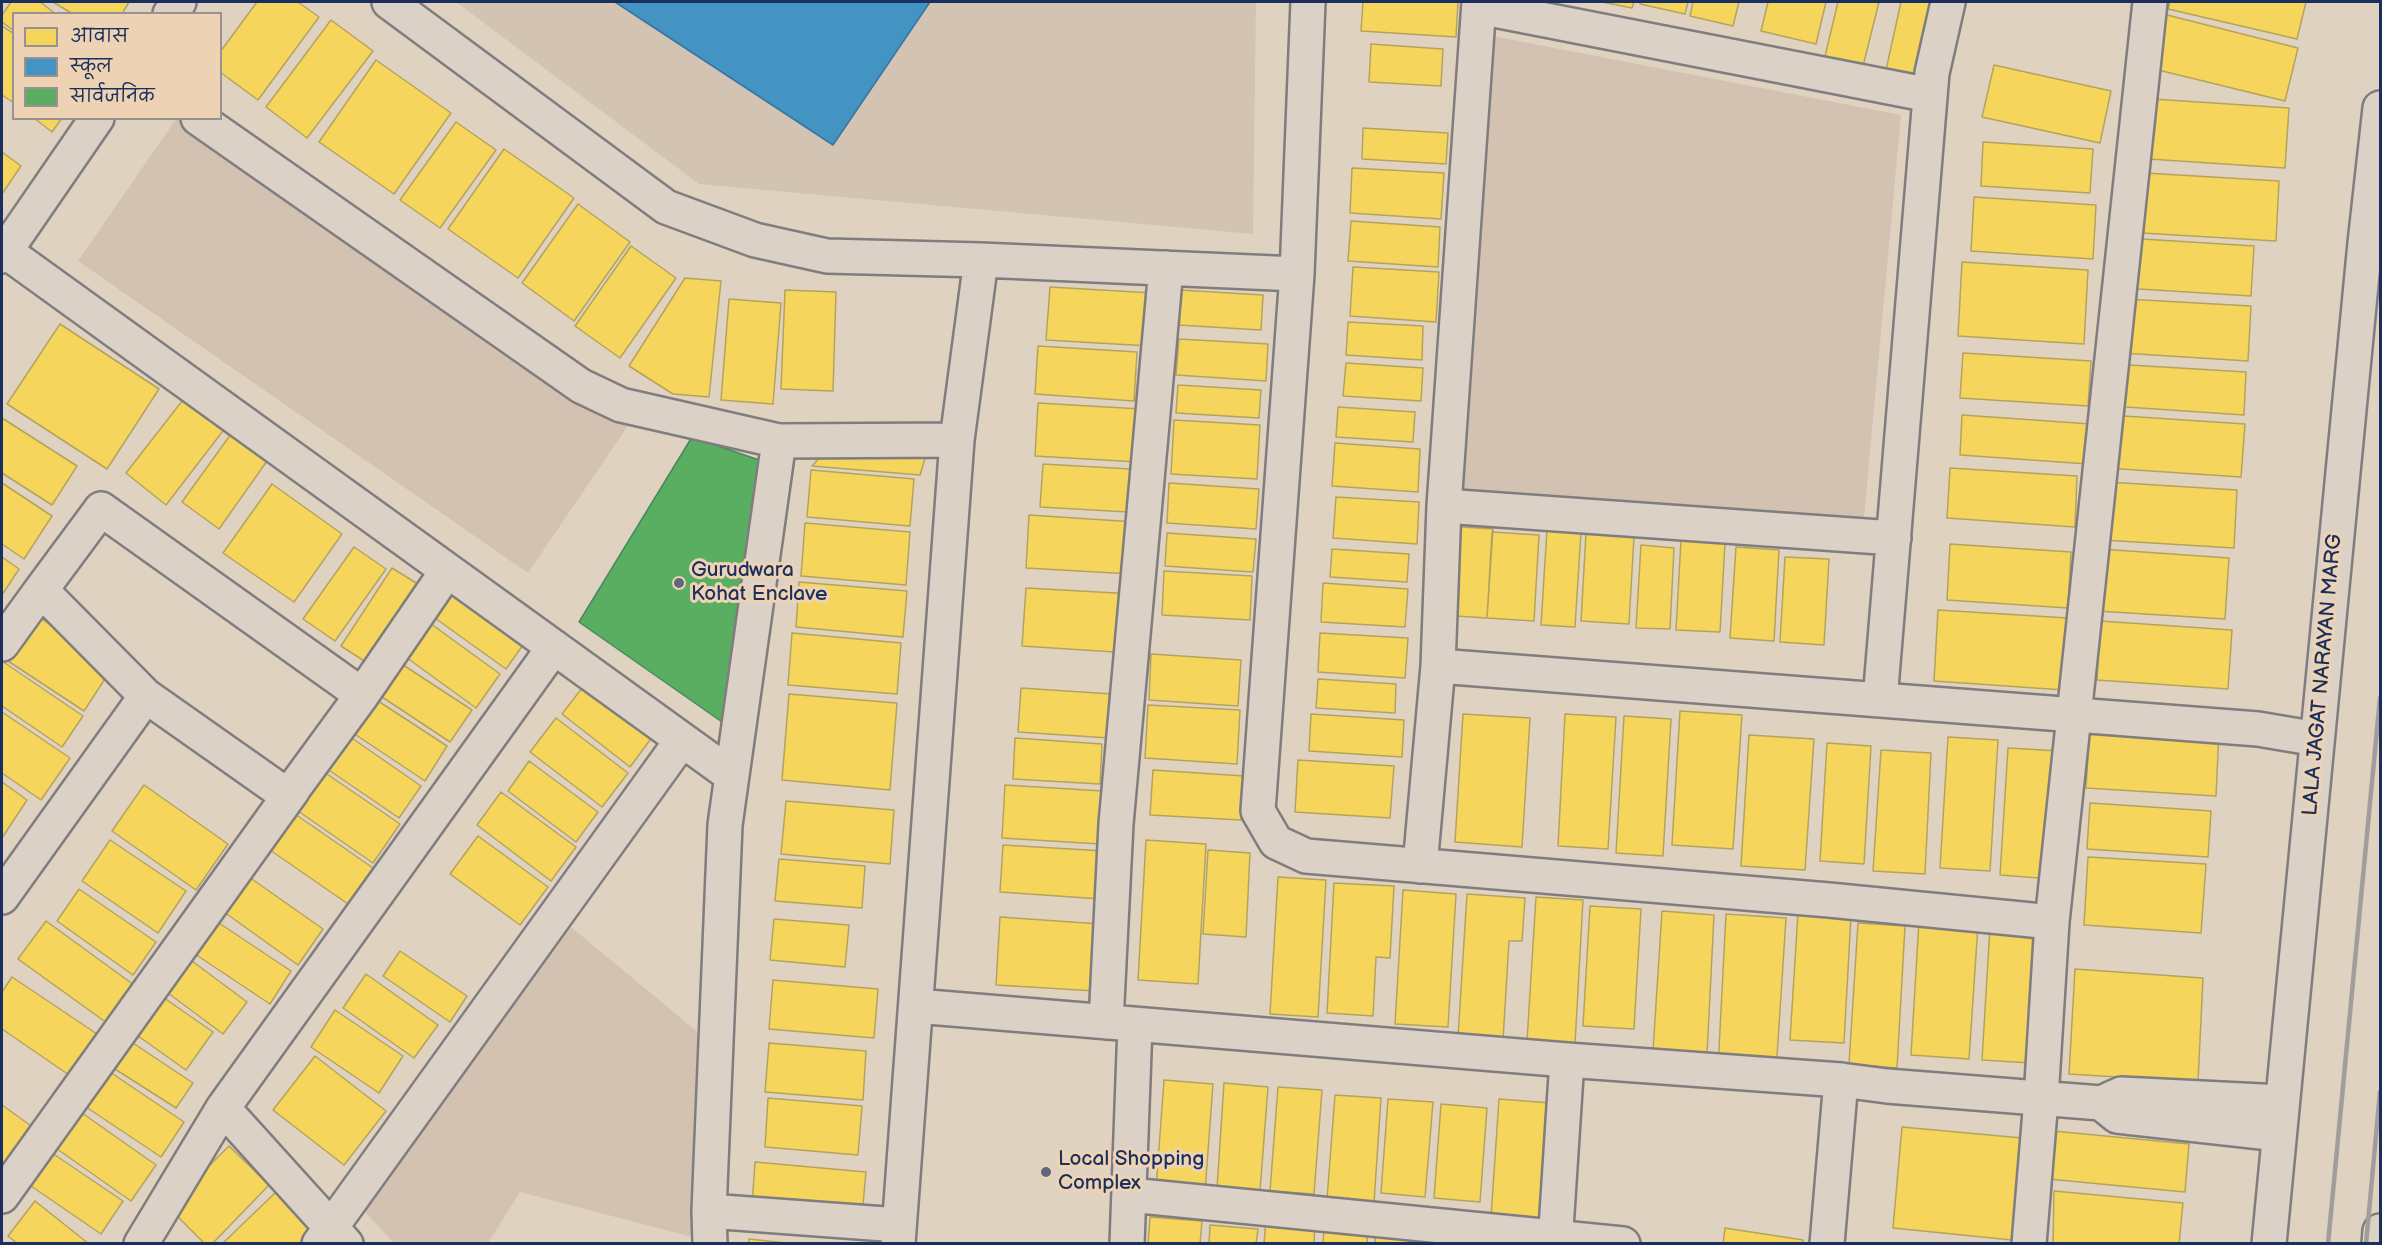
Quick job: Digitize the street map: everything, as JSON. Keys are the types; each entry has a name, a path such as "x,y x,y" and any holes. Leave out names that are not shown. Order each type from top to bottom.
{"street":[{"path":"388,2 666,207 755,240 827,256 981,260 1297,274"},
{"path":"1308,2 1297,274 1258,811 1276,842 1306,856 1806,898 2052,922"},
{"path":"1880,700 1932,74 1948,2"},
{"path":"2030,1244 2042,1099 2052,922 2150,2"},
{"path":"1420,866 1438,666 1444,506 1479,4 1930,95"},
{"name":"LALA JAGAT NARAYAN MARG","path":"2269,1244 2362,267 2380,108"},
{"path":"96,120 3,253 731,775"},
{"path":"201,120 580,386 621,405 779,441 957,440"},
{"path":"709,1211 898,1234 957,440 981,260"},
{"path":"1127,1244 1130,1195 1120,1023 1116,824 1166,268"},
{"path":"710,1244 709,1211 725,825 779,441"},
{"path":"1444,506 1894,538"},
{"path":"2,644 101,509 362,694"},
{"path":"2,1196 362,694 447,571"},
{"path":"41,590 146,696 288,796 293,790"},
{"path":"154,1238 223,1108 554,647"},
{"path":"1438,666 2258,729 2317,739"},
{"path":"2,897 146,696"},
{"path":"223,1108 333,1238 682,740"},
{"path":"916,1006 1567,1060 1841,1080 2042,1099 2101,1103 2121,1094 2282,1102"},
{"path":"1555,1239 1567,1060"},
{"path":"1827,1244 1841,1080"},
{"path":"2101,1103 2117,1116 2280,1134"},
{"path":"1130,1195 1623,1244"},
{"path":"2379,1244 2380,1231"}],"shaded area":[{"path":"456,2 1256,2 1253,234 699,184"},
{"path":"1477,33 1901,115 1861,550 1444,506"},
{"path":"222,114 642,405 528,573 78,261 175,120 222,120"},
{"path":"559,917 712,1044 696,1238 520,1192 488,1243 394,1243 350,1196"}],"building: आवास":[{"path":"11,2 40,2 53,12 12,12 12,30 2,22 2,15"},
{"path":"53,2 129,2 123,12 70,12"},
{"path":"257,2 298,2 319,17 258,100 222,73 222,49"},
{"path":"1363,2 1458,2 1456,37 1361,31"},
{"path":"1602,2 1634,2 1632,8"},
{"path":"1641,2 1688,2 1685,14 1640,4"},
{"path":"1693,2 1739,2 1733,26 1690,16"},
{"path":"1768,2 1826,2 1816,44 1761,31"},
{"path":"1838,2 1879,2 1863,66 1825,56"},
{"path":"1901,2 1942,2 1926,78 1886,70"},
{"path":"2170,2 2306,2 2297,39 2168,9"},
{"path":"2163,14 2298,48 2285,101 2150,68"},
{"path":"331,20 373,51 307,138 266,107"},
{"path":"2,26 12,33 12,102 2,95"},
{"path":"1371,44 1443,49 1441,86 1369,82"},
{"path":"376,60 451,113 394,194 319,142"},
{"path":"1994,65 2111,91 2100,143 1982,117"},
{"path":"2153,99 2289,108 2285,168 2149,159"},
{"path":"37,120 61,120 52,132"},
{"path":"456,122 496,150 440,228 400,200"},
{"path":"1363,128 1448,133 1446,164 1362,159"},
{"path":"1983,142 2093,149 2090,193 1981,186"},
{"path":"504,149 574,198 518,278 448,229"},
{"path":"2,152 21,166 2,194"},
{"path":"1352,168 1444,173 1441,219 1350,213"},
{"path":"2145,173 2279,181 2276,241 2142,233"},
{"path":"1974,197 2096,205 2093,259 1971,251"},
{"path":"578,204 630,242 574,321 522,283"},
{"path":"1351,221 1440,227 1438,267 1348,261"},
{"path":"2126,238 2254,246 2251,296 2123,288"},
{"path":"631,246 676,278 620,358 575,326"},
{"path":"1962,262 2088,270 2084,344 1958,336"},
{"path":"1353,267 1439,272 1436,322 1350,316"},
{"path":"685,278 721,281 709,397 673,394 629,366"},
{"path":"1050,287 1153,293 1150,346 1046,340"},
{"path":"785,290 836,292 833,391 781,389"},
{"path":"1180,290 1263,295 1261,330 1178,325"},
{"path":"729,299 781,303 773,404 721,400"},
{"path":"2125,299 2251,306 2248,361 2122,353"},
{"path":"1348,322 1423,326 1422,360 1346,355"},
{"path":"60,324 159,389 107,469 7,404"},
{"path":"1179,339 1268,344 1266,381 1176,375"},
{"path":"1038,346 1137,352 1134,401 1035,394"},
{"path":"1963,353 2091,361 2088,406 1960,398"},
{"path":"1346,363 1423,368 1421,401 1343,396"},
{"path":"2113,364 2246,372 2244,415 2111,406"},
{"path":"1178,385 1261,390 1259,418 1176,413"},
{"path":"186,396 226,427 166,505 126,473"},
{"path":"1038,403 1141,409 1138,462 1035,456"},
{"path":"1338,407 1415,412 1413,442 1336,437"},
{"path":"1962,415 2091,424 2088,464 1960,455"},
{"path":"2109,415 2245,424 2241,477 2106,468"},
{"path":"2,418 77,466 52,505 2,473"},
{"path":"1174,420 1260,425 1257,479 1171,474"},
{"path":"231,434 267,461 219,529 182,502"},
{"path":"1335,443 1420,449 1418,492 1332,486"},
{"path":"826,451 927,452 920,475 812,466"},
{"path":"1043,464 1131,469 1128,512 1040,507"},
{"path":"1950,468 2077,476 2075,527 1947,518"},
{"path":"811,470 914,479 910,526 807,517"},
{"path":"2107,482 2237,490 2234,548 2103,540"},
{"path":"2,483 52,516 24,559 2,544"},
{"path":"1169,483 1259,489 1256,529 1167,523"},
{"path":"272,484 342,534 294,602 223,553"},
{"path":"1336,497 1419,502 1417,544 1333,538"},
{"path":"1029,515 1135,522 1132,574 1026,568"},
{"path":"805,523 910,532 906,585 801,576"},
{"path":"1446,526 1493,529 1487,618 1441,615"},
{"path":"1547,530 1581,532 1575,627 1541,625"},
{"path":"1492,532 1539,535 1534,621 1487,618"},
{"path":"1167,533 1256,539 1253,572 1165,566"},
{"path":"1586,533 1634,536 1629,624 1581,621"},
{"path":"1681,540 1725,543 1720,632 1676,630"},
{"path":"1950,544 2071,552 2068,608 1947,600"},
{"path":"1641,545 1674,548 1670,629 1636,628"},
{"path":"354,547 386,569 335,641 303,619"},
{"path":"1736,547 1779,550 1774,641 1730,638"},
{"path":"1332,549 1409,554 1407,582 1330,577"},
{"path":"2100,549 2229,558 2225,619 2097,611"},
{"path":"2,557 19,569 2,595"},
{"path":"1785,557 1829,559 1824,645 1780,642"},
{"path":"392,568 426,589 375,668 341,646"},
{"path":"1164,571 1252,576 1250,620 1162,615"},
{"path":"452,580 530,635 506,669 428,613"},
{"path":"799,582 907,591 903,637 796,627"},
{"path":"1323,583 1408,589 1405,627 1321,622"},
{"path":"1026,588 1134,594 1130,653 1022,646"},
{"path":"1938,610 2068,618 2064,690 1934,681"},
{"path":"34,614 114,665 84,711 5,659"},
{"path":"427,621 500,674 476,708 403,655"},
{"path":"2100,621 2232,630 2228,689 2097,680"},
{"path":"792,633 901,643 897,694 788,685"},
{"path":"1320,633 1408,638 1405,678 1318,672"},
{"path":"1151,654 1241,660 1238,706 1149,700"},
{"path":"394,659 472,710 450,742 373,691"},
{"path":"2,661 83,716 62,747 2,706"},
{"path":"1318,679 1396,684 1395,713 1316,708"},
{"path":"586,683 653,736 630,767 562,714"},
{"path":"1021,688 1112,694 1109,738 1018,732"},
{"path":"789,694 897,703 890,790 782,780"},
{"path":"372,697 447,746 425,781 350,731"},
{"path":"1148,705 1240,710 1237,764 1145,758"},
{"path":"1680,711 1742,715 1733,849 1672,845"},
{"path":"2,712 70,758 41,800 2,773"},
{"path":"1311,714 1404,720 1402,757 1309,751"},
{"path":"1463,714 1530,718 1522,847 1455,842"},
{"path":"1565,714 1616,717 1608,849 1558,846"},
{"path":"1624,716 1671,719 1663,856 1616,853"},
{"path":"556,718 628,773 602,807 530,752"},
{"path":"2090,724 2219,731 2216,796 2086,788"},
{"path":"346,734 421,786 399,818 323,766"},
{"path":"1749,735 1814,739 1805,870 1741,866"},
{"path":"1948,737 1998,740 1990,871 1940,868"},
{"path":"1015,738 1102,744 1100,784 1013,779"},
{"path":"1827,743 1871,746 1864,864 1820,861"},
{"path":"2008,748 2060,751 2052,879 2000,875"},
{"path":"1881,750 1931,753 1925,874 1873,871"},
{"path":"1298,760 1394,766 1390,818 1295,812"},
{"path":"529,761 598,812 576,842 508,791"},
{"path":"1153,770 1244,776 1241,820 1150,815"},
{"path":"324,772 400,824 373,863 298,811"},
{"path":"2,782 27,800 2,838"},
{"path":"144,785 228,844 196,890 112,831"},
{"path":"1005,785 1103,791 1100,844 1002,838"},
{"path":"501,792 576,847 551,881 477,825"},
{"path":"786,801 894,810 890,864 781,854"},
{"path":"2090,803 2211,811 2208,857 2087,849"},
{"path":"295,814 373,868 348,904 270,850"},
{"path":"478,836 548,887 520,925 450,874"},
{"path":"110,840 186,891 158,933 82,881"},
{"path":"1146,840 1206,844 1198,984 1138,980"},
{"path":"1003,845 1104,851 1101,899 1000,892"},
{"path":"1208,850 1250,853 1246,937 1203,934"},
{"path":"2088,857 2206,864 2201,933 2084,925"},
{"path":"779,859 865,866 862,908 775,901"},
{"path":"249,877 323,929 298,965 224,912"},
{"path":"1278,877 1326,880 1318,1017 1270,1014"},
{"path":"1334,883 1394,886 1390,958 1376,957 1373,1016 1327,1013"},
{"path":"79,889 156,942 133,975 57,921"},
{"path":"1403,890 1456,894 1448,1027 1395,1024"},
{"path":"1467,894 1525,898 1522,941 1509,941 1503,1040 1458,1037"},
{"path":"1536,897 1583,900 1575,1044 1527,1041"},
{"path":"1590,906 1641,909 1634,1029 1583,1026"},
{"path":"1662,911 1714,915 1707,1054 1653,1051"},
{"path":"1798,913 1851,916 1844,1043 1790,1040"},
{"path":"1726,914 1786,918 1776,1072 1718,1069"},
{"path":"1000,917 1100,924 1096,991 996,985"},
{"path":"213,919 291,971 270,1004 192,952"},
{"path":"774,919 849,925 845,967 770,960"},
{"path":"46,921 134,985 107,1023 18,959"},
{"path":"1919,921 1978,925 1969,1059 1911,1055"},
{"path":"1858,923 1905,926 1897,1068 1849,1064"},
{"path":"1990,927 2039,930 2031,1063 1982,1060"},
{"path":"400,951 467,996 450,1022 383,976"},
{"path":"188,958 247,1002 223,1034 164,990"},
{"path":"2075,969 2203,978 2198,1082 2069,1074"},
{"path":"366,974 438,1025 414,1058 343,1008"},
{"path":"12,977 97,1034 69,1075 2,1029 2,992"},
{"path":"773,980 878,989 874,1038 769,1029"},
{"path":"157,993 213,1032 186,1070 131,1031"},
{"path":"335,1010 403,1056 379,1093 311,1047"},
{"path":"133,1043 193,1083 176,1108 115,1069"},
{"path":"769,1043 866,1051 863,1100 765,1092"},
{"path":"315,1056 386,1111 344,1165 273,1110"},
{"path":"104,1068 184,1122 161,1157 80,1103"},
{"path":"1164,1080 1213,1084 1205,1192 1156,1189"},
{"path":"1224,1083 1268,1087 1260,1191 1217,1188"},
{"path":"1278,1087 1322,1090 1314,1194 1270,1191"},
{"path":"1335,1095 1381,1098 1374,1203 1327,1199"},
{"path":"768,1098 862,1106 858,1155 765,1147"},
{"path":"1388,1099 1433,1102 1425,1197 1381,1193"},
{"path":"1499,1099 1551,1103 1542,1221 1491,1217"},
{"path":"1441,1104 1487,1108 1480,1202 1434,1198"},
{"path":"2,1105 34,1128 7,1166 2,1162"},
{"path":"75,1108 156,1165 131,1201 50,1144"},
{"path":"1902,1127 2022,1138 2012,1240 1893,1228"},
{"path":"2053,1131 2189,1144 2185,1192 2048,1179"},
{"path":"229,1146 269,1185 212,1244 205,1244 168,1207"},
{"path":"52,1153 123,1201 101,1234 31,1186"},
{"path":"755,1162 866,1172 862,1216 752,1207"},
{"path":"2054,1191 2183,1203 2179,1244 2053,1244"},
{"path":"276,1192 317,1235 307,1244 222,1244"},
{"path":"35,1201 89,1244 18,1244 8,1236"},
{"path":"1150,1217 1202,1221 1200,1244 1148,1244"},
{"path":"1266,1219 1315,1223 1314,1244 1264,1244"},
{"path":"1376,1224 1427,1228 1426,1244 1375,1244"},
{"path":"1210,1225 1258,1229 1256,1244 1209,1244"},
{"path":"1324,1226 1368,1230 1367,1244 1323,1244"},
{"path":"1725,1228 1803,1240 1803,1244 1723,1244"},
{"path":"749,1239 796,1244 749,1244"}],"building: स्कूल":[{"path":"615,2 930,2 833,145"}],"building: सार्वजनिक":[{"path":"692,437 759,460 722,722 579,622"}],"railway":[{"path":"2328,1244 2380,698"},
{"path":"2366,1244 2380,1092"}],"place":[{"name":"Gurudwara Kohat Enclave","path":"679,583"},
{"name":"Local Shopping Complex","path":"1046,1172"}]}
